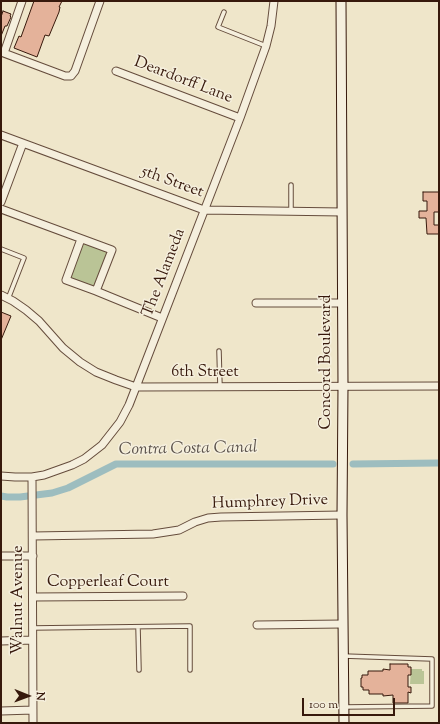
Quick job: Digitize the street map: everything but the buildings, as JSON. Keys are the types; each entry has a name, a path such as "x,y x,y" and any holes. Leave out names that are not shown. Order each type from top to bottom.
{"street":[{"path":"22,1 2,52 65,76 71,76 75,71 100,1"},
{"name":"The Alameda","path":"1,476 32,477 44,475 72,465 84,459 102,445 120,422 129,405 240,118 266,46 271,26 274,1"},
{"name":"Concord Boulevard","path":"341,1 344,723"},
{"name":"Deardorff Lane","path":"116,71 240,118"},
{"name":"5th Street","path":"1,135 204,210 342,212"},
{"path":"1,202 23,143"},
{"path":"1,209 112,250 96,292"},
{"path":"81,239 66,280 162,318"},
{"name":"6th Street","path":"4,297 26,310 39,321 63,348 80,362 96,372 136,387 439,386"},
{"path":"256,303 342,303"},
{"name":"Walnut Avenue","path":"32,477 33,723"},
{"name":"Humphrey Drive","path":"33,536 153,534 179,530 195,522 208,518 221,517 342,515"},
{"path":"1,556 33,556"},
{"name":"Copperleaf Court","path":"33,597 183,596"},
{"path":"257,625 343,624"},
{"path":"1,641 32,640"},
{"path":"1,710 33,710"}],"lane":[{"path":"224,12 218,27 266,46"},
{"path":"290,212 291,185"},
{"path":"1,249 24,258 4,297"},
{"path":"219,351 220,387"},
{"path":"32,628 190,626 190,670"},
{"path":"138,627 139,670"},
{"path":"343,656 432,659 432,706 344,707"}],"green space":[{"path":"81,239 112,250 96,291 66,280"},
{"path":"411,669 422,669 422,671 424,671 424,684 410,684"}],"waterway":[{"name":"Contra Costa Canal","path":"353,464 439,463"},
{"name":"Contra Costa Canal","path":"1,496 20,497 52,493 68,488 116,464 333,464"}]}
